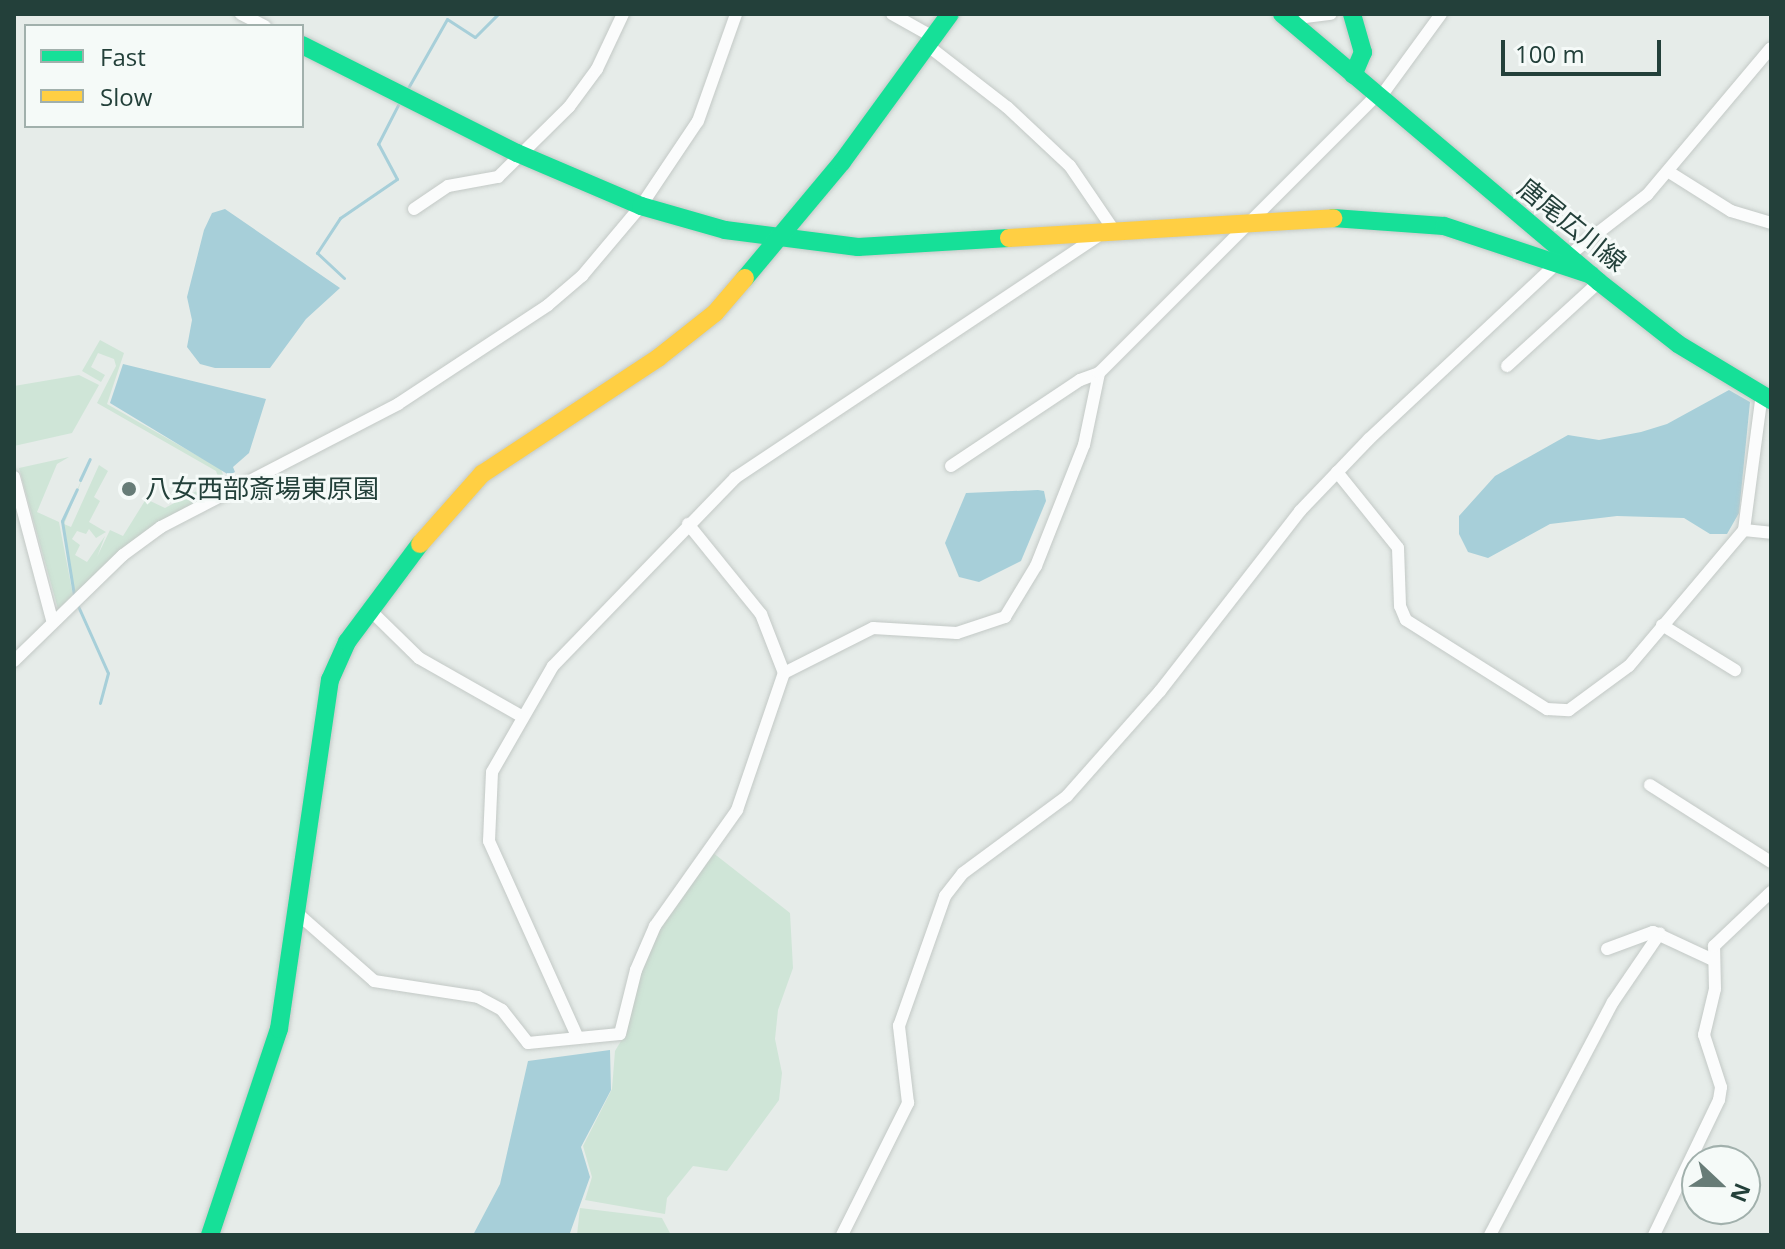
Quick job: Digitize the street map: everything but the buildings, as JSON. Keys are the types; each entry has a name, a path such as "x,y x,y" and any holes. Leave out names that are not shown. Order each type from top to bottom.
{"street":[{"path":"241,14 261,24"},
{"path":"414,209 448,186 498,177 517,153 569,107 597,69 623,14"},
{"path":"14,661 52,620 161,527 398,404 548,305 582,276 641,206 698,121 736,14"},
{"path":"892,14 930,41 1070,166 1109,232"},
{"path":"210,1235 279,1029 330,680 347,642 435,523 482,474 658,358 715,313 842,162 950,14"},
{"name":"唐尾広川線","path":"1282,14 1561,261"},
{"path":"1305,17 1331,14"},
{"path":"1352,14 1363,52 1353,75"},
{"path":"951,466 1099,373 1378,98 1441,14"},
{"path":"304,46 517,153 641,206 725,230 858,247 1251,220 1347,217 1444,226 1561,261 1595,278 1507,366"},
{"path":"842,1235 908,1103 899,1026 945,896 963,873 1067,796 1113,747 1337,472 1561,261 1647,195 1771,48"},
{"path":"1669,172 1731,211 1771,223"},
{"path":"577,1036 489,841 492,772 521,716 553,666 735,478 1109,232"},
{"name":"唐尾広川線","path":"1595,278 1678,344 1766,397"},
{"path":"784,673 873,628 957,633 1005,617 1036,566 1084,445 1099,373"},
{"path":"1337,472 1398,548 1400,606 1406,620 1547,709 1569,710 1613,681 1744,530 1766,397"},
{"path":"14,477 52,620"},
{"path":"297,913 374,981 478,997 502,1010 528,1043 620,1034 636,970 655,926 737,810 784,673 761,614 688,524"},
{"path":"1744,530 1771,533"},
{"path":"371,611 419,658 521,716"},
{"path":"1662,625 1735,670"},
{"path":"1698,647 1707,634"},
{"path":"1650,785 1771,862"},
{"path":"1654,1235 1719,1100 1721,1087 1704,1035 1715,989 1711,959 1714,946 1771,892"},
{"path":"1607,949 1660,933 1711,959"},
{"path":"1490,1235 1613,1002 1660,933"}],"green space":[{"path":"100,340 124,353 107,404 221,469 228,488 223,490 216,471 97,403 116,366 114,359 98,353 91,367 105,375 101,382 82,371"},
{"path":"79,375 99,385 72,433 14,446 14,386"},
{"path":"69,457 57,464 37,512 59,522 73,595 58,609 19,468"},
{"path":"90,460 64,524 71,527 99,465 108,471 94,497 100,501 89,522 106,532 96,538 89,529 86,534 77,531 72,539 80,545 75,555 87,562 105,536 97,557 110,530 123,536 146,499 165,508 204,487 209,497 75,593 62,525"},
{"path":"712,852 790,913 793,968 778,1010 775,1039 782,1073 779,1100 727,1171 693,1166 667,1198 665,1214 585,1200 592,1177 583,1146 612,1089 615,1051 624,1036 638,971 660,928"},
{"path":"580,1208 662,1218 671,1235 577,1235"}],"water":[{"path":"225,209 340,288 306,319 270,368 215,368 200,364 187,347 192,320 187,297 204,230 212,213"},
{"path":"123,364 266,399 249,453 233,467 235,472 229,475 110,403"},
{"path":"1729,390 1750,402 1739,513 1727,534 1710,534 1684,518 1617,516 1550,524 1488,558 1468,552 1459,534 1459,516 1495,476 1568,435 1599,440 1641,432 1667,424"},
{"path":"1044,491 1046,501 1021,561 979,582 959,577 945,543 966,493"},
{"path":"610,1050 611,1090 581,1147 590,1177 570,1233 473,1235 500,1184 528,1061"}],"waterway":[{"path":"408,88 447,19 475,37 498,14"},
{"path":"344,278 317,253 340,218 397,179 378,144 398,105"},
{"path":"80,480 90,459"},
{"path":"74,595 62,521 77,489"},
{"path":"78,606 108,673 100,703"}],"traffic: fast":[{"path":"745,278 842,162 950,14"},
{"path":"1282,14 1599,282 1678,344 1771,400"},
{"path":"1352,14 1363,52 1353,75"},
{"path":"304,46 517,153 641,206 725,230 858,247 1009,238"},
{"path":"1333,218 1444,226 1591,275"},
{"path":"210,1235 279,1029 330,680 347,642 420,544"}],"traffic: slow":[{"path":"1009,238 1333,218"},
{"path":"420,544 482,474 658,358 715,313 745,278"}],"place":[{"name":"八女西部斎場東原園","path":"129,489"}]}
